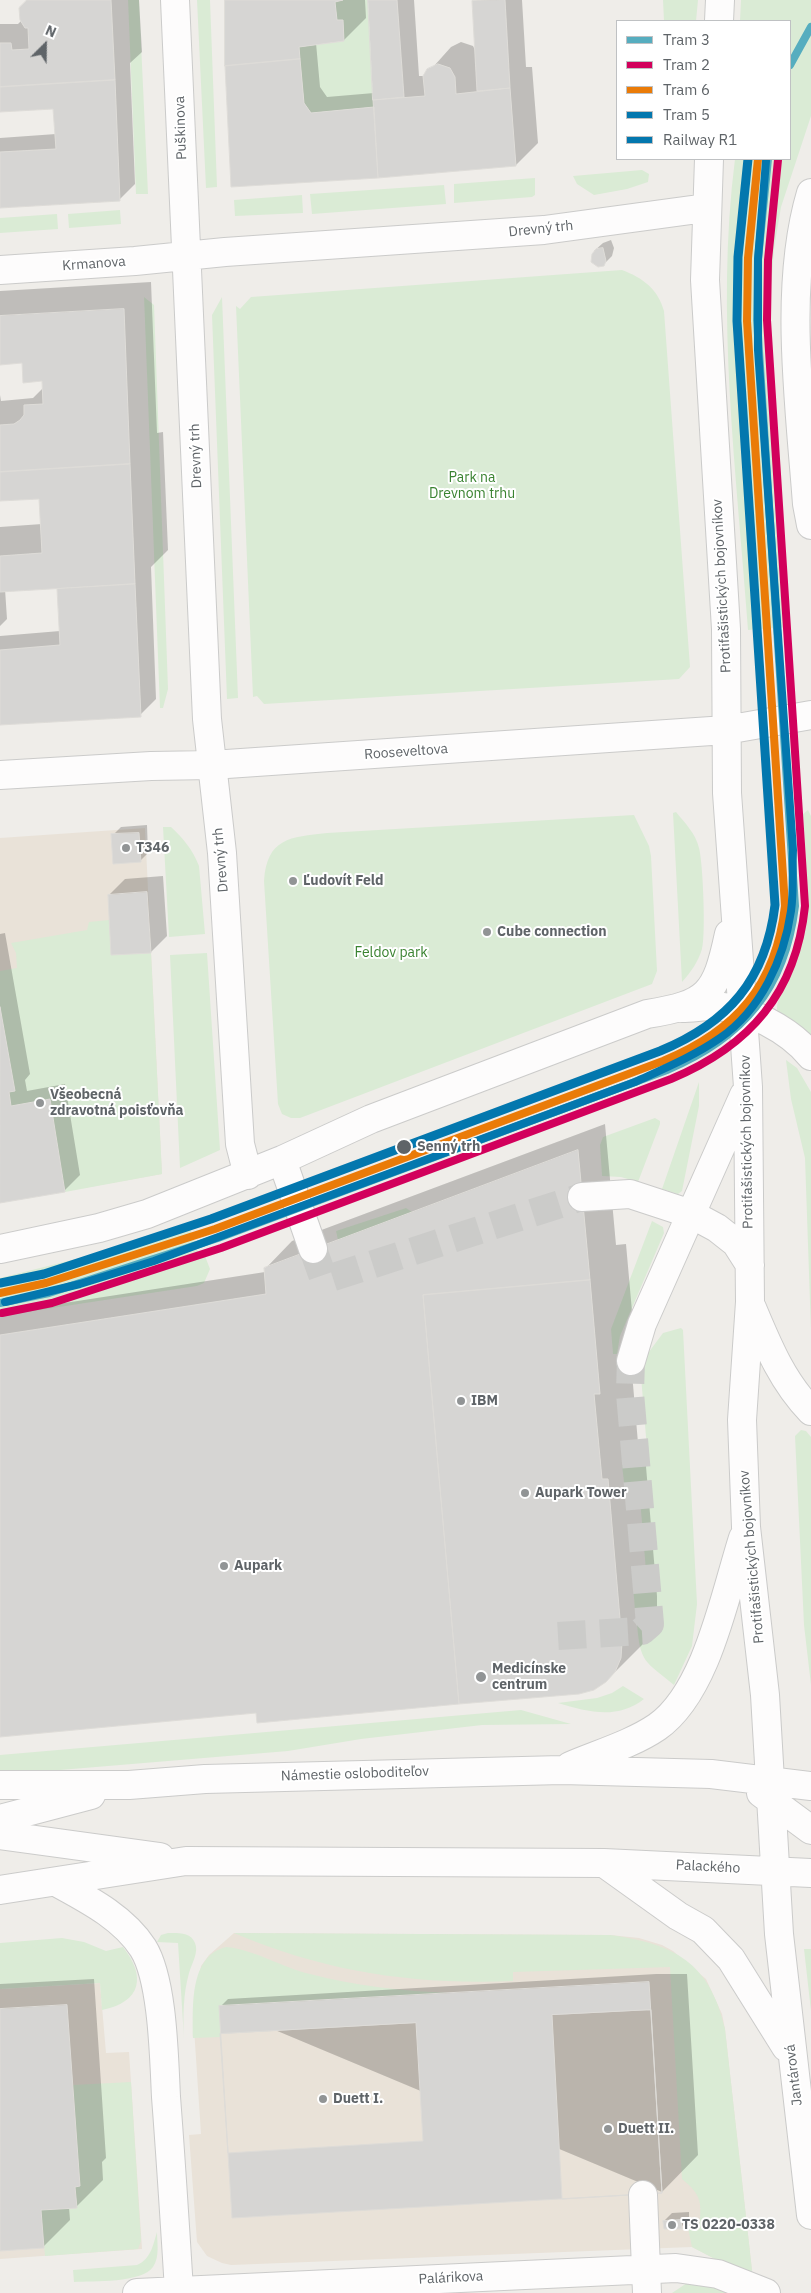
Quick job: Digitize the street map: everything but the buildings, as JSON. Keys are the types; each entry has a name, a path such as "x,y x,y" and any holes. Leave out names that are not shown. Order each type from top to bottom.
{"street":[{"name":"Puškinova","path":"175,0 187,256"},
{"path":"718,20 720,0"},
{"name":"Protifašistických bojovníkov","path":"709,160 705,280 726,629 727,793 748,1087 750,1302 742,1420 746,1527 767,1721"},
{"path":"811,193 806,211 800,253 795,332 807,504 811,524"},
{"name":"Drevný trh","path":"248,1175 240,1144 222,853 207,719 187,256 544,230 706,208"},
{"name":"Krmanova","path":"0,270 187,256"},
{"name":"Rooseveltova","path":"0,775 151,766 212,765 726,730 811,715"},
{"path":"682,1008 703,996 719,972 734,910"},
{"path":"0,1249 98,1228 147,1214 248,1175 390,1112 647,1014 682,1008 713,1006 742,1012 769,1023 800,1044 811,1056"},
{"path":"631,1361 642,1324 748,1087"},
{"path":"282,1160 313,1249"},
{"path":"582,1197 630,1194 692,1214 716,1228 736,1244 750,1265"},
{"name":"Protifašistických bojovníkov","path":"750,1302 779,1368 787,1382 811,1410"},
{"path":"562,1770 646,1734 667,1719 679,1706 700,1672 746,1527"},
{"path":"767,1721 787,1767 807,1790"},
{"name":"Jantárová","path":"767,1721 774,1843 799,1868 779,1934 791,2054 811,2215"},
{"name":"Námestie osloboditeľov","path":"0,1785 129,1785 205,1778 562,1770 710,1774 771,1790"},
{"path":"0,1819 129,1785"},
{"path":"771,1790 807,1790"},
{"path":"710,1868 810,1827 771,1790"},
{"path":"0,1835 186,1861 604,1864 678,1916 703,1930 731,1959 791,2054"},
{"path":"0,1890 186,1861"},
{"name":"Palackého","path":"604,1864 710,1868 799,1868"},
{"path":"56,1882 95,1903 128,1931 142,1947 152,1968 162,2026 179,2290"},
{"path":"643,2194 646,2282"},
{"name":"Palárikova","path":"137,2293 179,2290 646,2282 676,2268 703,2271 731,2278 766,2293"}],"shaded area":[{"path":"145,828 162,1174 0,1203 0,838"},
{"path":"234,1933 610,1935 639,1938 662,1945 673,1951 706,1979 722,2014 753,2279 692,2247 231,2265 207,2256 197,2242 189,2135 201,2134 193,2013 201,1966 209,1955"},
{"path":"100,1983 106,2053 129,2052 142,2249 0,2259 0,1989"}],"green space":[{"path":"128,0 139,0 148,194 136,194"},
{"path":"197,0 210,0 217,187 206,188"},
{"path":"343,0 368,0 374,107 311,113 304,103 299,47 344,41 343,20 337,20 335,2"},
{"path":"663,0 698,0 696,20 664,20"},
{"path":"741,0 811,0 811,116 781,207 774,249 769,315 789,627 748,630 727,335 729,218 735,160 791,160 791,20 740,20"},
{"path":"642,170 649,174 648,182 627,189 594,195 577,184 573,176"},
{"path":"535,178 535,195 532,197 454,203 454,184"},
{"path":"444,185 446,204 312,214 310,194"},
{"path":"302,195 303,213 235,216 234,200"},
{"path":"120,210 121,224 69,228 68,214"},
{"path":"57,214 58,229 0,233 0,218"},
{"name":"Park na Drevnom trhu","path":"622,270 649,285 658,296 664,311 690,667 679,679 264,704 257,696 253,697 236,306 240,309 251,297"},
{"path":"144,297 154,305 168,689 163,708 160,708"},
{"path":"222,297 238,698 227,699 212,315"},
{"path":"808,810 811,816 811,1037 777,1011 784,986 797,960 803,936 807,884 803,814"},
{"path":"676,812 690,829 698,843 704,899 702,949 694,967 682,982 673,813"},
{"name":"Feldov park","path":"634,815 649,846 651,856 657,971 652,984 300,1118 291,1118 282,1114 278,1104 264,881 266,867 275,848 283,842 302,836 327,833"},
{"path":"163,827 171,827 180,835 197,860 205,934 169,937"},
{"path":"109,920 111,955 151,953 162,1174 65,1192 50,1100 11,1106 9,1092 15,1091 0,1007 0,971 17,968 16,953 11,943 87,930 89,922"},
{"path":"207,953 220,1150 180,1168 170,955"},
{"path":"786,1060 797,1068 811,1092 811,1331 805,1158 791,1099"},
{"path":"699,1082 699,1106 682,1191 678,1194 662,1189"},
{"path":"655,1118 660,1121 660,1124 638,1182 621,1177 602,1176 600,1145 603,1137"},
{"path":"406,1208 412,1212 338,1240 336,1231"},
{"path":"652,1221 663,1227 664,1233 620,1336 617,1354 613,1354 611,1329"},
{"path":"188,1223 200,1257 205,1256 210,1269 204,1283 197,1286 0,1316 0,1278 104,1252"},
{"path":"681,1328 683,1330 697,1604 692,1646 674,1685 650,1665 642,1654 640,1647 637,1624 656,1621 654,1609 635,1611 633,1585 647,1583 640,1499 626,1500 622,1465 648,1461 640,1364 663,1333"},
{"path":"801,1430 806,1431 811,1437 811,1685 804,1625 795,1436"},
{"path":"623,1686 644,1699 634,1706 613,1712 591,1711 558,1703 597,1698 612,1693"},
{"path":"521,1710 571,1724 482,1725 361,1739 288,1751 0,1775 0,1755"},
{"path":"168,1933 187,1935 193,1939 196,1946 196,1954 189,1973 186,1989 184,2039 178,1943 157,1942 161,1935"},
{"path":"234,1933 610,1935 653,1944 671,1951 686,1960 699,1972 710,1987 725,2029 753,2279 692,2247 688,2228 699,2228 700,2206 694,2190 682,2179 670,1967 513,1972 513,1981 440,1981 370,1973 336,1966 302,1958"},
{"path":"62,1938 84,1942 106,1951 123,1947 135,1968 137,1978 132,1994 125,2001 102,2010 100,1983 0,1989 0,1943"},
{"path":"226,1947 247,1951 300,1971 345,1982 397,1989 450,1993 219,2006 221,2037 193,2038 194,1998 199,1972 205,1961 214,1952"},
{"path":"804,1949 811,1949 811,2011"},
{"path":"131,2082 141,2241 138,2249 45,2256 41,2210 77,2208 75,2187 80,2186 73,2085"},
{"path":"157,2232 157,2259 153,2267 147,2272 128,2279 74,2282 73,2270 137,2265 142,2262 151,2251"},
{"path":"687,2283 704,2283 728,2293 672,2293"}],"tunnel":[{"path":"313,1249 324,1280 582,1197"},
{"path":"558,1636 642,1631 650,1624 630,1393 631,1361"}],"tram line":[{"name":"3","path":"791,63 811,27"},
{"name":"6","path":"0,1293 46,1283 215,1229 663,1061 689,1049 712,1035 731,1020 748,1002 762,982 780,934 785,906 747,321 748,258 758,160"},
{"name":"3","path":"0,1303 49,1293 218,1238 667,1070 718,1043 756,1007 770,986 781,962 790,936 795,906 757,320 758,259 768,160"},
{"name":"2","path":"2,1313 52,1303 221,1248 671,1079 699,1066 724,1050 746,1033 764,1013 779,990 791,965 800,937 805,906 767,320 768,260 778,160"},
{"name":"5","path":"5,1302 80,1284 154,1261 635,1082 710,1045 735,1026 759,998 783,947 788,929 793,888 793,850 758,350 758,259 766,161"}],"rail line":[{"name":"R1","path":"0,1283 44,1274 211,1219 660,1051 684,1040 724,1012 740,996 753,977 763,956 775,905 737,321 738,257 748,160"}],"place":[{"name":"T346","path":"126,848"},
{"name":"Ľudovít Feld","path":"293,881"},
{"name":"Cube connection","path":"487,932"},
{"name":"Všeobecná zdravotná poisťovňa","path":"40,1103"},
{"name":"Senný trh","path":"404,1147"},
{"name":"IBM","path":"461,1401"},
{"name":"Aupark Tower","path":"525,1493"},
{"name":"Aupark","path":"224,1566"},
{"name":"Medicínske centrum","path":"481,1677"},
{"name":"Duett I.","path":"323,2099"},
{"name":"Duett II.","path":"608,2129"},
{"name":"TS 0220-0338","path":"672,2225"}]}
